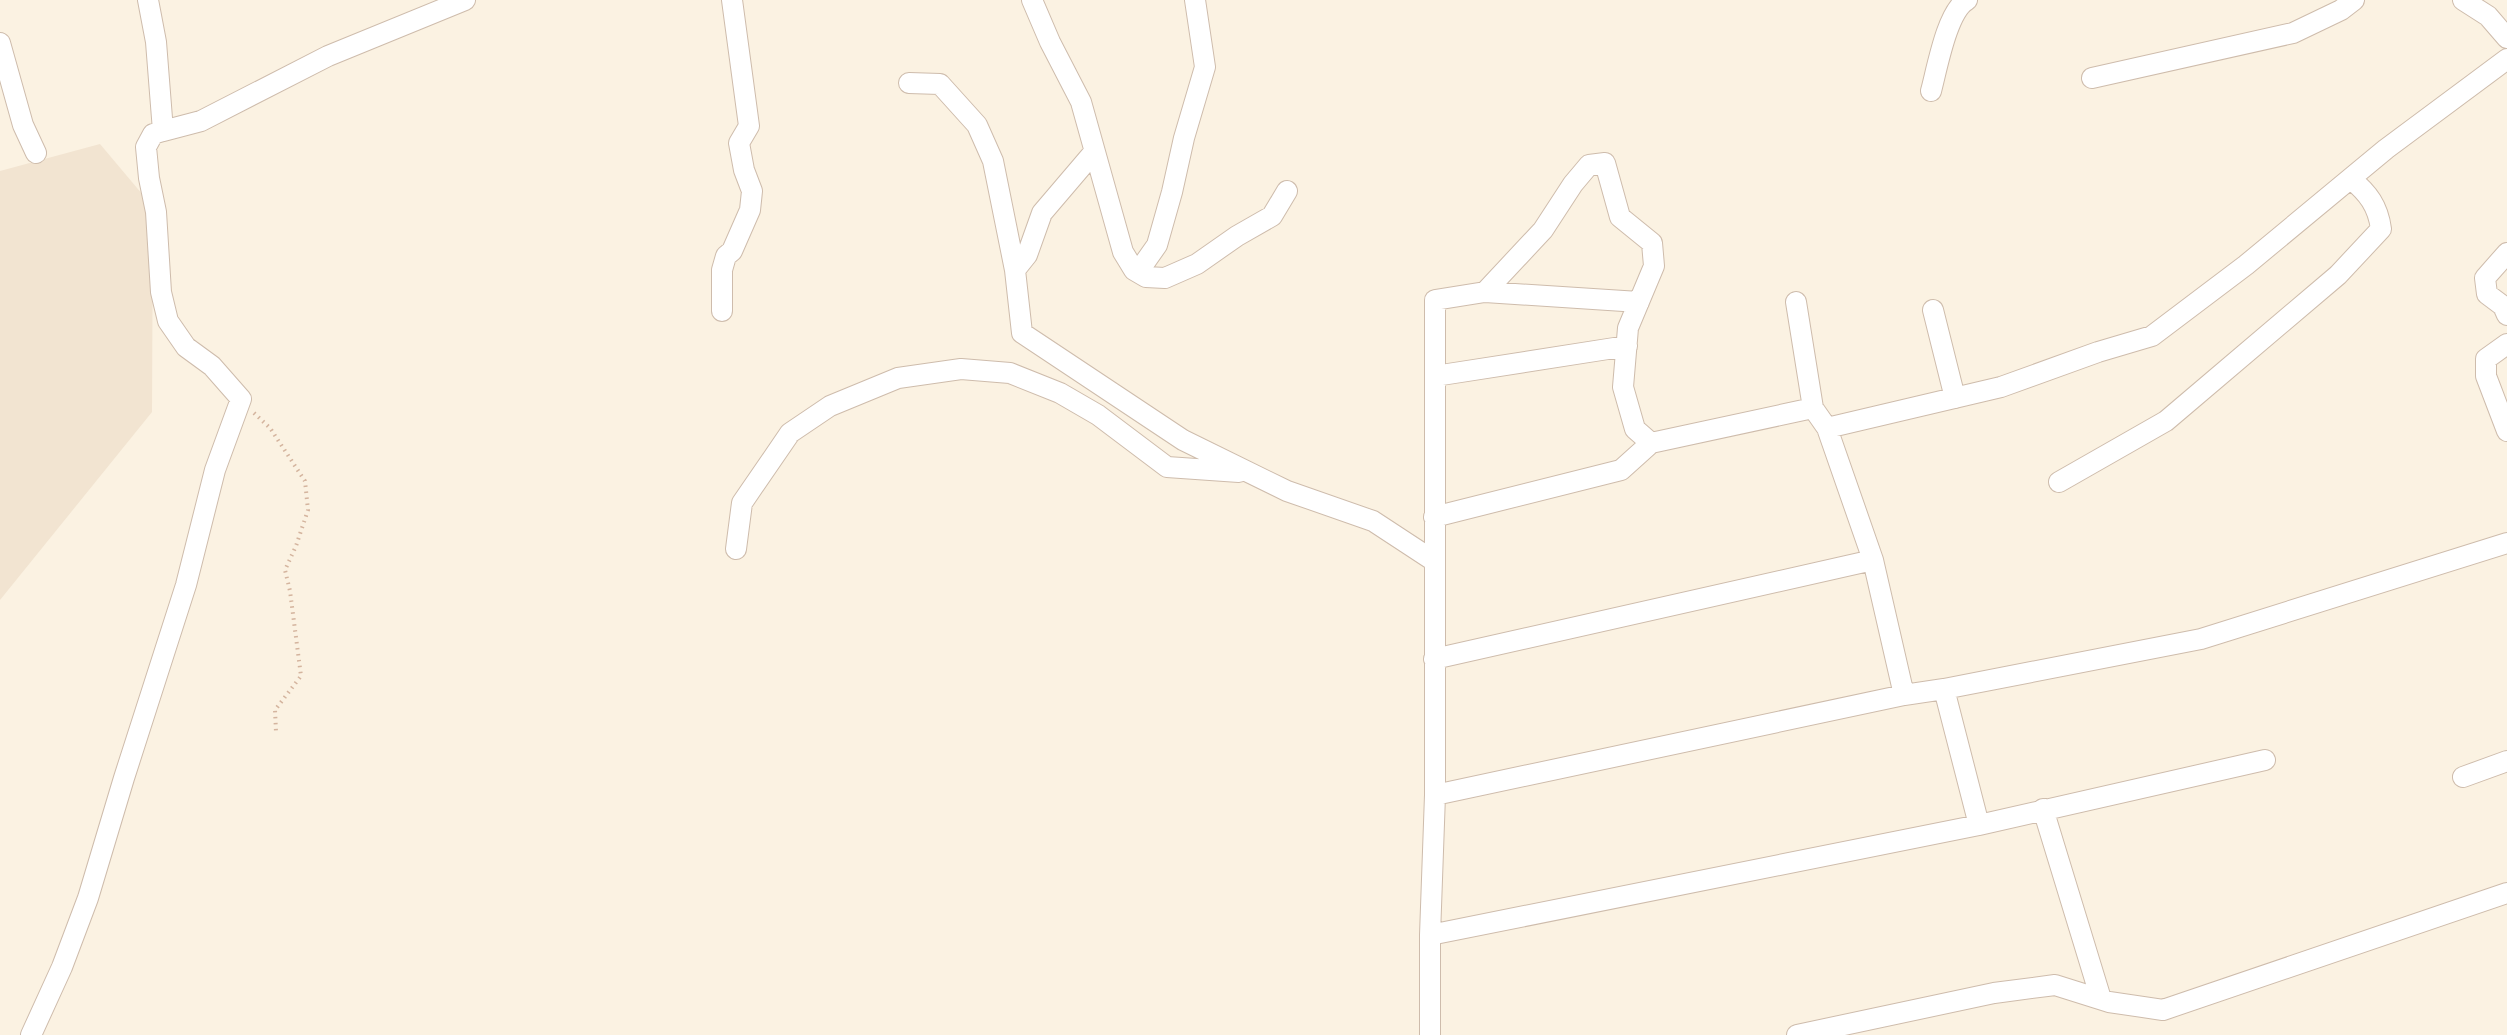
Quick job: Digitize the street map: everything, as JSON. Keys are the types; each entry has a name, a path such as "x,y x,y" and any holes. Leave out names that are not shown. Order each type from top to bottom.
{"street":[{"path":"148,0 156,42 163,131"},
{"path":"31,1035 62,967 88,898 186,585 215,470 241,399 212,366 186,347 168,321 161,292 156,212 146,147 153,134 201,122 328,56 465,0"},
{"path":"722,311 722,270 726,256 732,251 744,226 750,210 752,191 744,170 739,143 749,126 732,0"},
{"path":"1032,0 1050,42 1081,102 1123,252 1134,270 1146,277 1165,278 1197,264 1237,236 1272,216 1287,191"},
{"path":"1138,272 1156,245 1205,67 1195,0"},
{"path":"1931,91 1946,36 1959,4 1966,0"},
{"path":"2092,78 2293,33 2341,10 2354,0"},
{"path":"2463,0 2488,16 2507,38"},
{"path":"0,44 23,125 36,153"},
{"path":"1827,429 2001,387 2098,352 2152,336 2246,265 2386,149 2507,59"},
{"path":"909,83 940,84 977,125 993,161 1015,270 1022,333 1183,440 1287,491 1373,521 1434,561"},
{"path":"1015,270 1027,255 1042,213 1094,152"},
{"path":"1485,292 1543,230 1572,184 1589,165 1605,163 1620,217 1652,243 1653,266 1628,328 1623,387 1635,429 1652,443"},
{"path":"2059,482 2166,421 2338,275 2381,229 2379,211 2365,191 2350,178"},
{"path":"2507,253 2485,278 2487,294 2503,306 2507,315"},
{"path":"1430,1035 1430,935 1435,795 1435,300 1485,292 1639,302"},
{"path":"1796,303 1813,408 1827,429 1873,560 1904,695"},
{"path":"1933,310 1955,398"},
{"path":"2507,344 2486,359 2486,376 2507,430"},
{"path":"1435,376 1627,346"},
{"path":"736,549 742,504 790,433 830,406 898,378 961,369 1010,373 1060,393 1098,415 1167,467 1248,472"},
{"path":"1434,517 1621,470 1652,443 1813,408"},
{"path":"1435,795 1904,695 2201,639 2507,543"},
{"path":"1434,658 1873,560"},
{"path":"1944,688 1979,825"},
{"path":"1430,935 1979,825 2265,760"},
{"path":"2463,777 2507,761"},
{"path":"2043,809 2101,999"},
{"path":"1797,1035 1994,993 2055,985 2101,999 2163,1010 2507,893"}],"path":[{"path":"241,399 270,428 305,481 308,510 285,570 290,591 301,676 275,710 276,732"}],"shaded area":[{"path":"100,144 153,207 152,412 0,600 0,171"}]}
